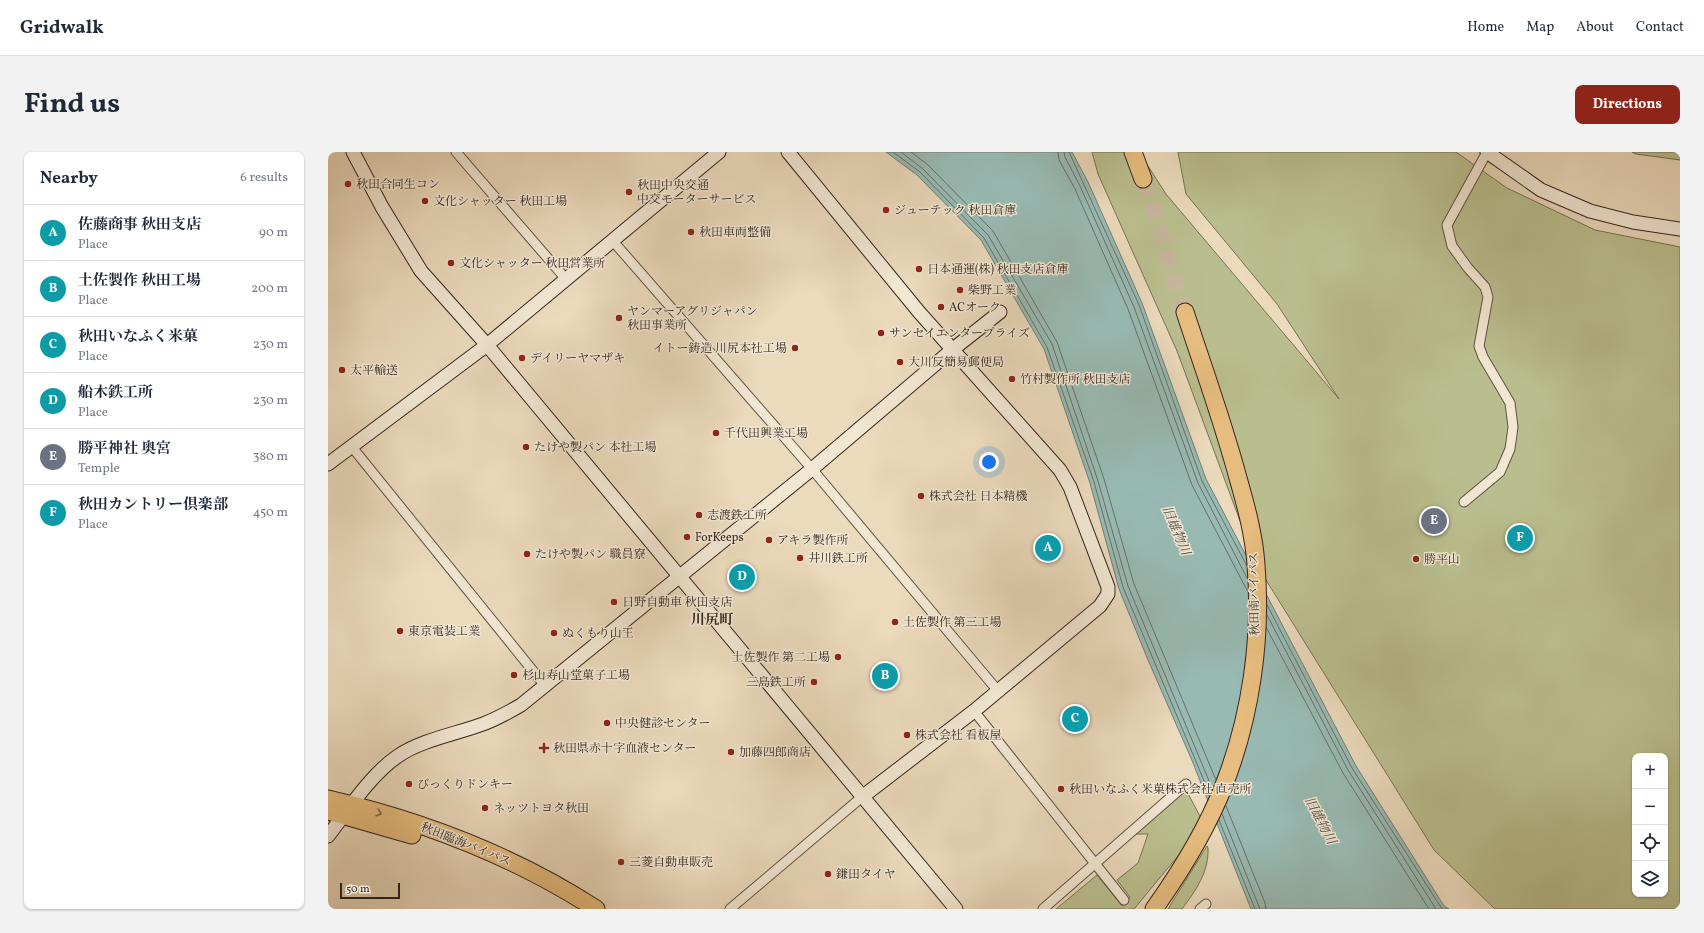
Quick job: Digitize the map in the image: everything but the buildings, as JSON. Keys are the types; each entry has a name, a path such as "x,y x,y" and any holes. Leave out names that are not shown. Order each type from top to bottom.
{"highway":[{"path":"1134,152 1143,179"},
{"name":"秋田南バイパス","path":"1154,909 1192,850 1224,786 1242,729 1252,672 1257,624 1256,564 1248,513 1226,434 1185,312"},
{"name":"秋田臨海バイパス","path":"328,799 348,810 470,855 522,879 576,909"},
{"name":"秋田臨海バイパス","path":"328,811 348,810 444,833 476,845 529,871 596,909"},
{"name":"秋田南バイパス","path":"1142,909 1192,850"}],"street":[{"path":"353,152 382,207 421,271 488,345 679,578 956,909"},
{"path":"456,152 566,278"},
{"path":"328,464 488,345 566,278 719,152"},
{"path":"730,909 862,797 974,711 1100,606 1108,594 1108,587 1072,492 1065,478 914,306 788,152"},
{"path":"1464,502 1500,472 1510,449 1513,427 1510,403 1483,357 1479,346 1488,297 1485,287 1468,268 1452,246 1447,225 1487,152 1542,190 1590,211 1633,222 1680,229"},
{"path":"612,240 812,469 998,691"},
{"path":"328,836 387,764 414,747 485,723 522,705 812,469 952,350 1000,312"},
{"path":"352,447 546,687"},
{"path":"974,711 1124,900"},
{"path":"1042,909 1096,864 1186,784"}],"green space":[{"path":"1092,152 1139,152 1166,194 1339,399 1277,304 1186,194 1178,152 1456,152 1507,188 1595,230 1680,247 1680,909 1495,909 1434,850 1256,564 1177,351 1098,174"},
{"path":"1632,152 1680,152 1680,160 1636,154"},
{"path":"1186,790 1201,818 1192,839 1134,909 1056,909 1097,875 1122,906 1130,897 1117,880 1138,863 1148,834 1136,834"},
{"path":"1207,846 1208,857 1204,873 1197,888 1182,909 1168,909"}],"water":[{"name":"旧雄物川","path":"886,152 1072,152 1088,182 1142,303 1206,479 1356,766 1444,906 1449,909 1251,909 1191,758 1119,589 1090,483 1044,349 981,240 917,175"}],"tunnel":[{"path":"1143,179 1185,312"},
{"path":"1124,900 1132,909"}],"place":[{"name":"秋田合同生コン","path":"348,184"},
{"name":"秋田中央交通 中交モーターサービス","path":"629,192"},
{"name":"文化シャッター 秋田工場","path":"425,201"},
{"name":"ジューテック 秋田倉庫","path":"886,210"},
{"name":"秋田車両整備","path":"691,232"},
{"name":"文化シャッター 秋田営業所","path":"451,263"},
{"name":"日本通運(株) 秋田支店倉庫","path":"919,269"},
{"name":"柴野工業","path":"960,290"},
{"name":"ACオーク","path":"941,307"},
{"name":"ヤンマーアグリジャパン 秋田事業所","path":"619,318"},
{"name":"サンセイエンタープライズ","path":"881,333"},
{"name":"イトー鋳造 川尻本社工場","path":"795,348"},
{"name":"デイリーヤマザキ","path":"522,358"},
{"name":"大川反簡易郵便局","path":"900,362"},
{"name":"太平輸送","path":"342,370"},
{"name":"竹村製作所 秋田支店","path":"1012,379"},
{"name":"千代田興業工場","path":"716,433"},
{"name":"たけや製パン 本社工場","path":"526,447"},
{"name":"株式会社 日本精機","path":"921,496"},
{"name":"志渡鉄工所","path":"699,515"},
{"name":"勝平神社 奥宮","path":"1434,521"},
{"name":"ForKeeps","path":"687,537"},
{"name":"秋田カントリー倶楽部","path":"1520,538"},
{"name":"アキラ製作所","path":"769,540"},
{"name":"佐藤商事 秋田支店","path":"1048,548"},
{"name":"たけや製パン 職員寮","path":"527,554"},
{"name":"井川鉄工所","path":"800,558"},
{"name":"勝平山","path":"1416,559"},
{"name":"船木鉄工所","path":"742,577"},
{"name":"日野自動車 秋田支店","path":"614,602"},
{"name":"土佐製作 第三工場","path":"895,622"},
{"name":"東京電装工業","path":"400,631"},
{"name":"ぬくもり山王","path":"554,633"},
{"name":"土佐製作 第二工場","path":"838,657"},
{"name":"杉山寿山堂菓子工場","path":"514,675"},
{"name":"土佐製作 秋田工場","path":"885,676"},
{"name":"三島鉄工所","path":"814,682"},
{"name":"秋田いなふく米菓","path":"1075,719"},
{"name":"中央健診センター","path":"607,723"},
{"name":"株式会社 看板屋","path":"907,735"},
{"name":"秋田県赤十字血液センター","path":"544,748"},
{"name":"加藤四郎商店","path":"731,752"},
{"name":"びっくりドンキー","path":"409,784"},
{"name":"秋田いなふく米菓株式会社 直売所","path":"1061,789"},
{"name":"ネッツトヨタ秋田","path":"485,808"},
{"name":"三菱自動車販売","path":"621,862"},
{"name":"鎌田タイヤ","path":"828,874"}],"district":[{"name":"川尻町","path":"712,619"}]}
